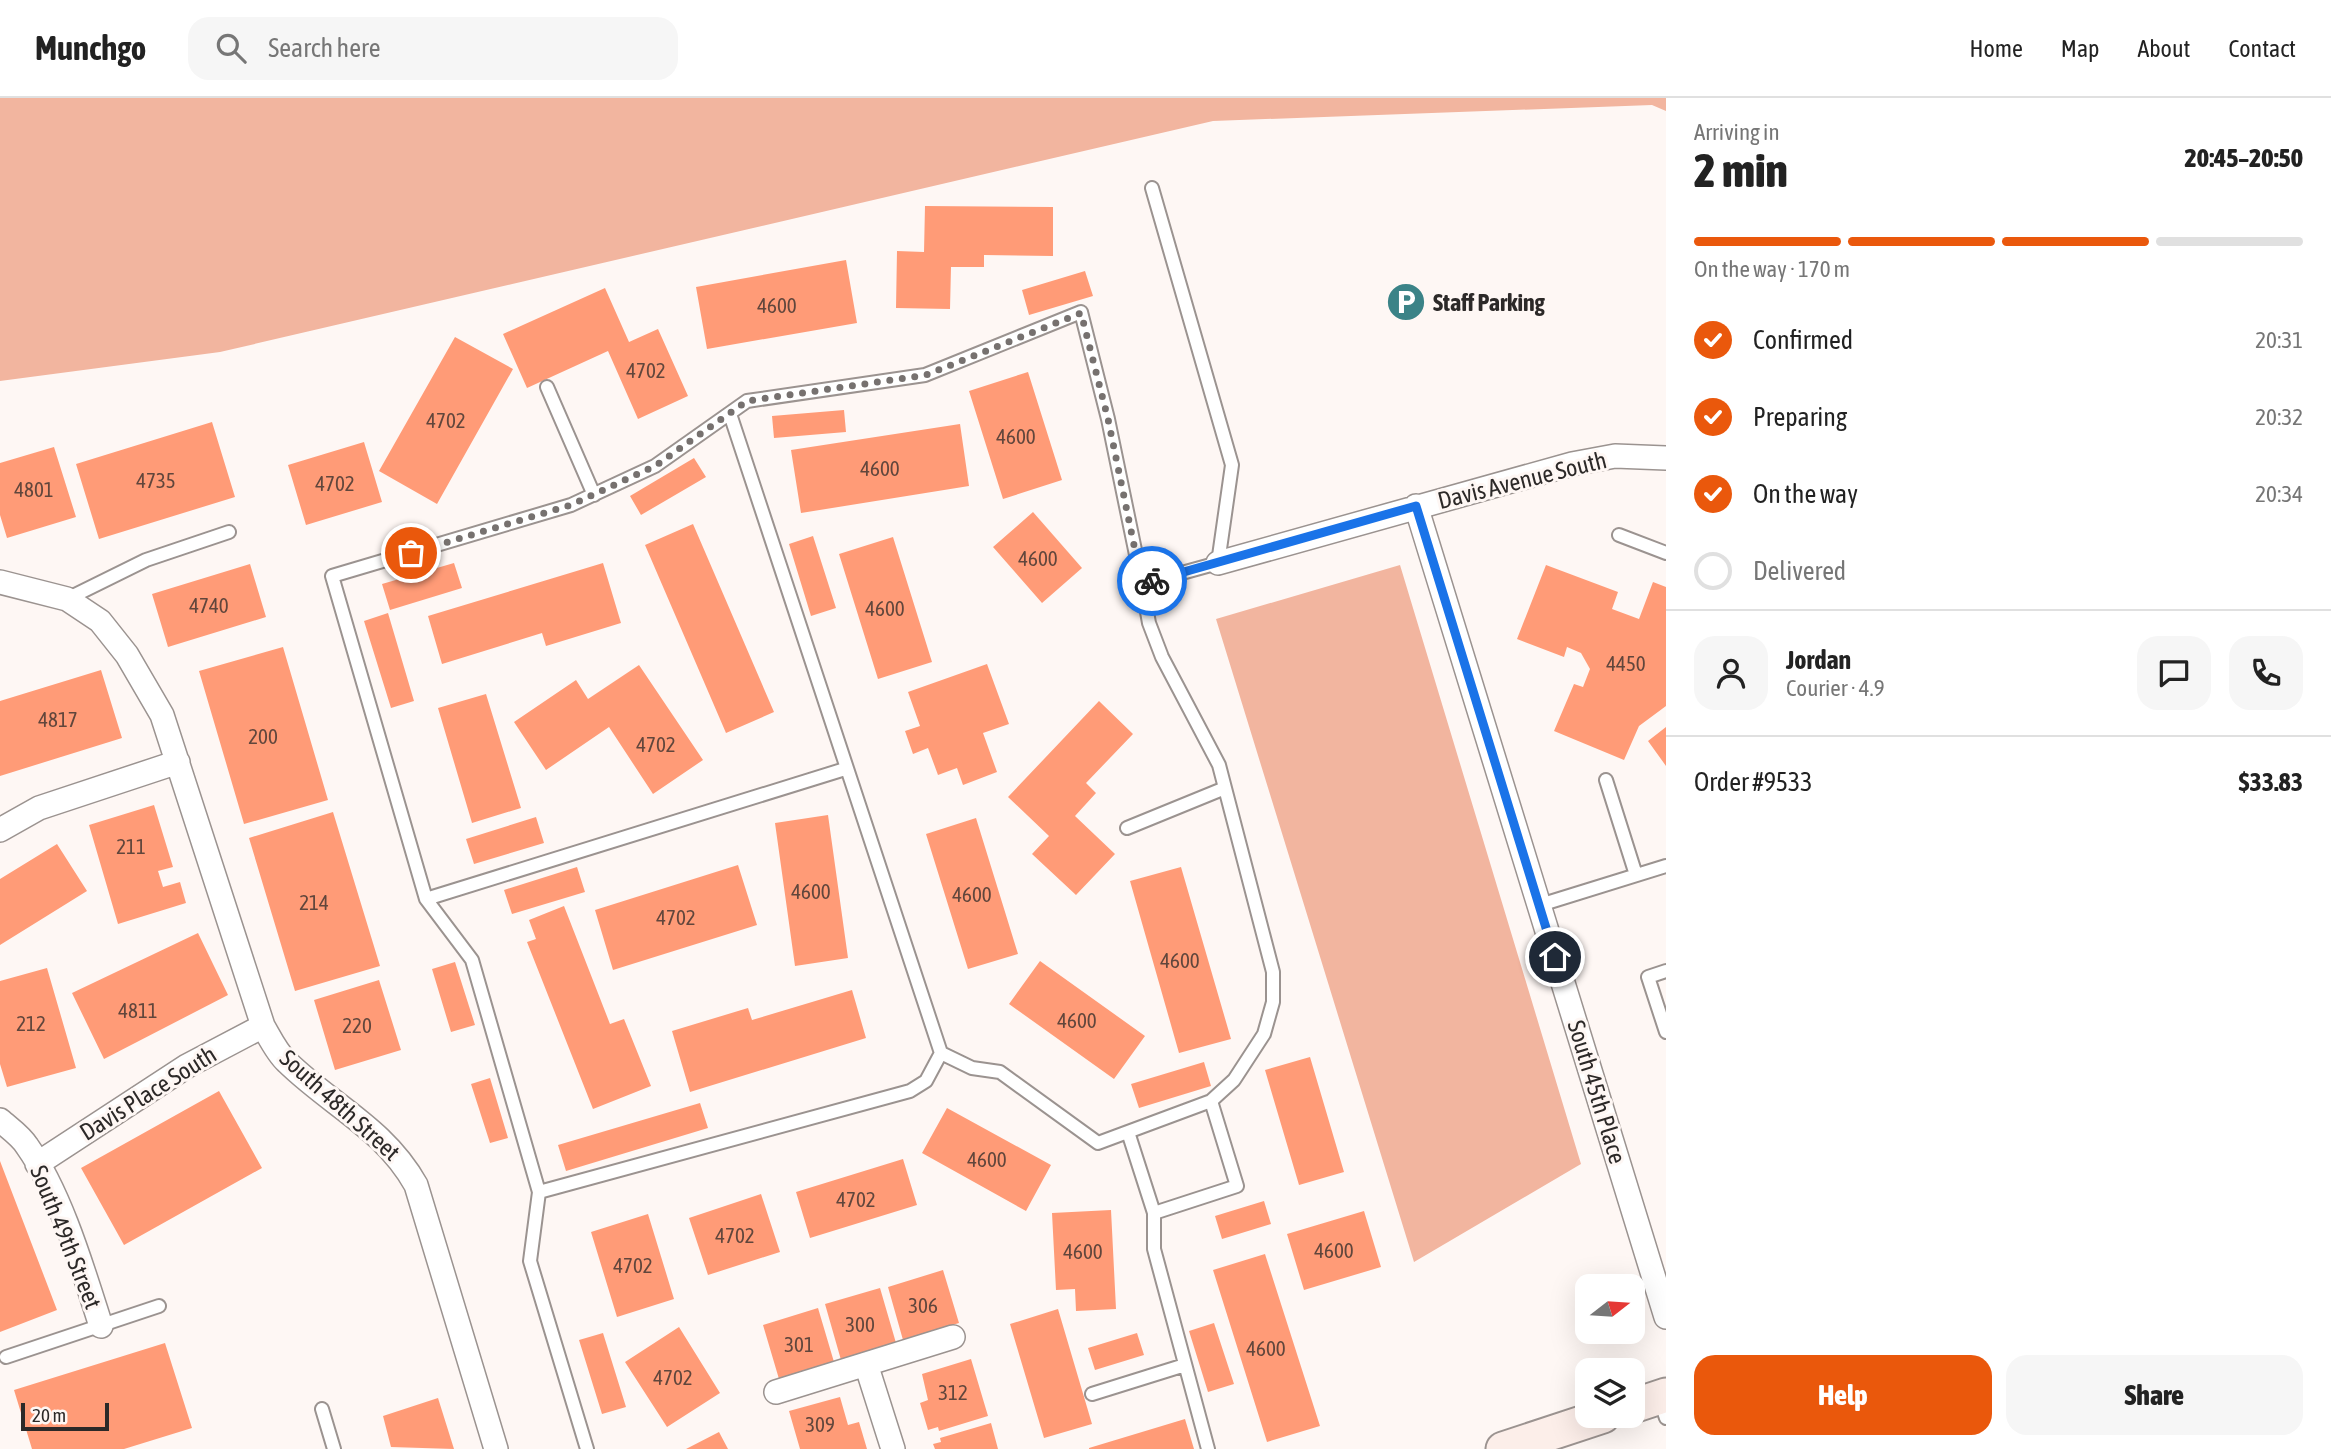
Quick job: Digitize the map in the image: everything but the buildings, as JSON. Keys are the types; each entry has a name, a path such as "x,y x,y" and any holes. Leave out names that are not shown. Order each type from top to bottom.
{"street":[{"name":"Davis Avenue South","path":"1218,563 1572,464 1615,456 1666,458"},
{"name":"South 45th Place","path":"1416,506 1666,1317"},
{"name":"South 48th Street","path":"0,582 67,599 100,621 127,655 162,715 263,1026 284,1060 333,1103 365,1123 403,1162 416,1185 496,1449"},
{"path":"0,830 39,808 178,762"},
{"name":"Davis Place South","path":"37,1164 187,1066 263,1026"},
{"name":"South 49th Street","path":"0,1120 27,1144 37,1164 83,1269 101,1326"},
{"path":"776,1392 953,1337"},
{"path":"866,1364 893,1449"},
{"path":"1503,1449 1575,1425"}],"lane":[{"path":"1142,584 1218,563 1232,465 1152,188"},
{"path":"587,1449 530,1261 539,1192 472,960 426,899 332,576 571,505 655,466 747,401 926,375 1081,313 1108,419 1149,623 1162,657 1219,765 1273,972 1273,1002 1264,1034 1234,1080 1211,1101 1098,1143 1000,1072 972,1068 941,1053 845,769 730,414"},
{"path":"547,387 594,495"},
{"path":"67,599 146,560 229,532"},
{"path":"1619,535 1666,553"},
{"path":"426,899 845,769"},
{"path":"1606,780 1636,875"},
{"path":"1127,828 1225,788"},
{"path":"1539,905 1666,866"},
{"path":"1666,971 1648,977 1666,1032"},
{"path":"539,1192 910,1091 926,1081 941,1053"},
{"path":"1154,1213 1237,1186 1211,1101"},
{"path":"1128,1132 1154,1213 1154,1249 1208,1449"},
{"path":"6,1357 159,1306"},
{"path":"1092,1394 1185,1365"},
{"path":"322,1409 334,1449"}],"shaded area":[{"path":"0,98 1666,98 1666,111 1652,105 1213,121 220,352 0,381"},
{"path":"1400,565 1581,1164 1414,1262 1216,619"}],"way so far":[{"path":"411,553 571,505 655,466 747,401 926,375 1081,313 1108,419 1142,584 1152,581"}],"place":[{"name":"Staff Parking","path":"1406,302"}],"route":[{"path":"1152,581 1416,506 1555,957"}]}
